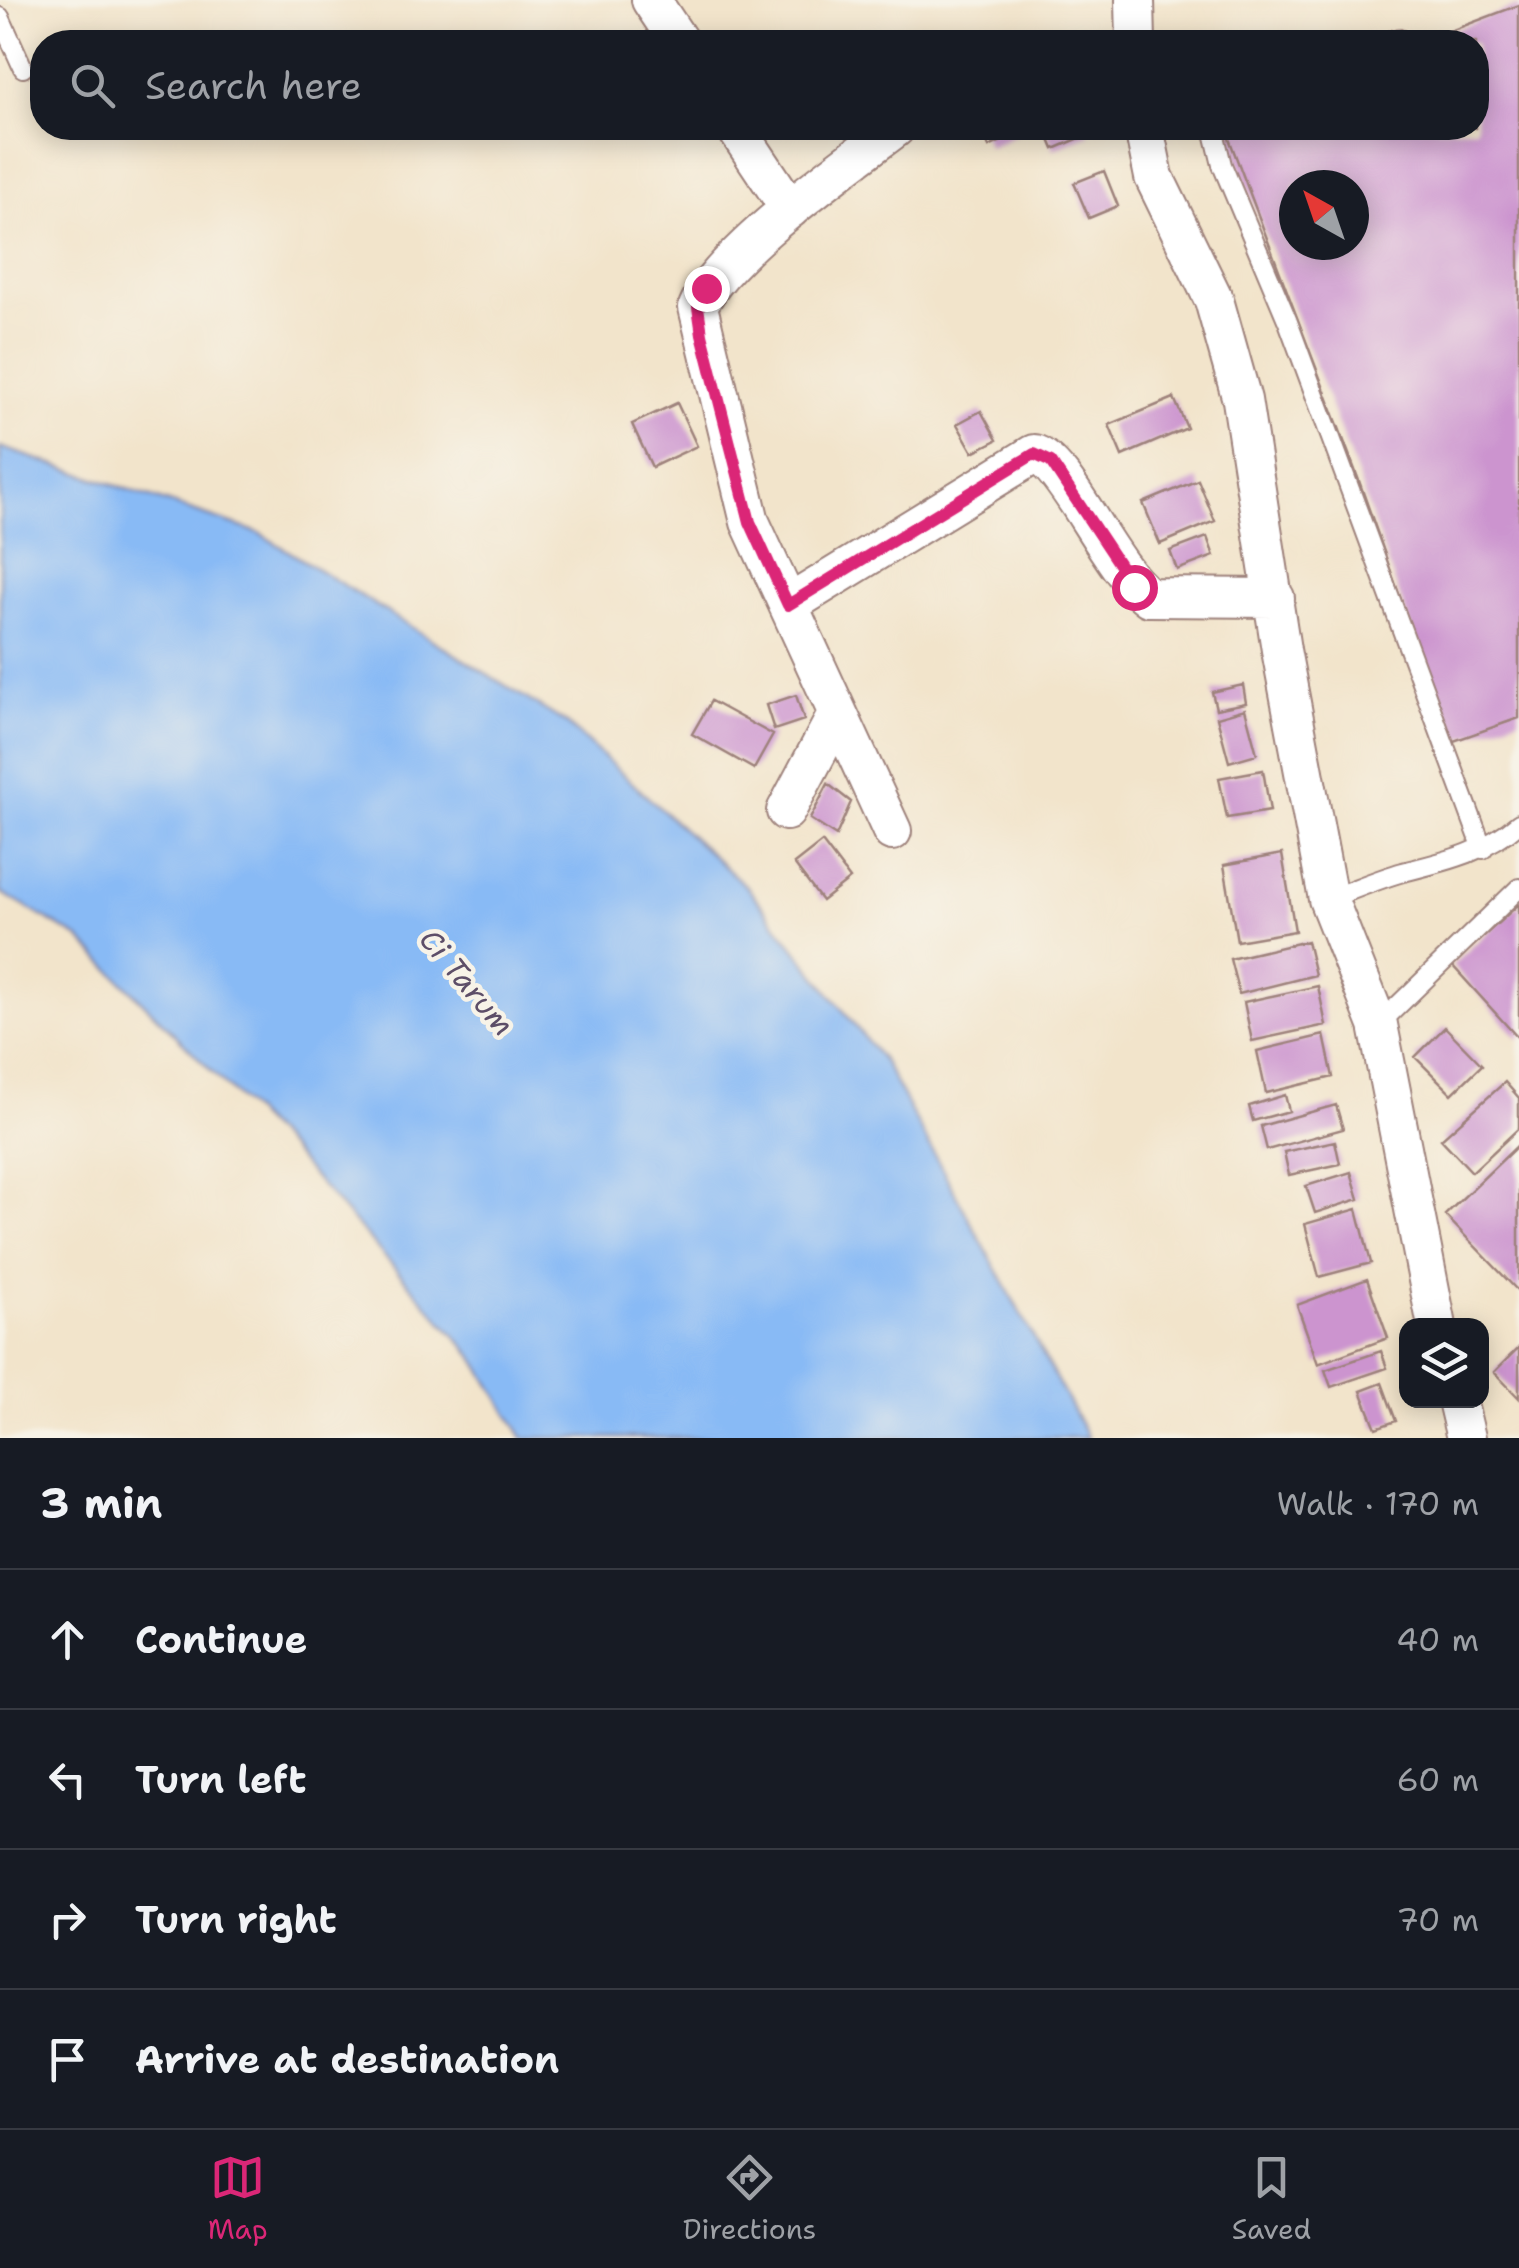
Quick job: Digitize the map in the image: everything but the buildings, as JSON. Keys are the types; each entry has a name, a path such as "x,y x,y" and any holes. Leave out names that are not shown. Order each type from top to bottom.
{"street":[{"path":"651,0 671,30"},
{"path":"1135,0 1136,30"},
{"path":"744,140 790,208"},
{"path":"879,140 790,208 706,288 698,307 750,522 892,831"},
{"path":"1146,140 1154,178 1214,300 1242,400 1328,898 1378,1025 1435,1318"},
{"path":"788,605 1034,454 1051,462 1108,553 1134,587 1149,597 1275,598"},
{"path":"786,811 837,715"},
{"path":"1459,1408 1466,1438"}],"lane":[{"path":"0,17 23,68"},
{"path":"1216,140 1222,165 1288,322 1482,849"},
{"path":"1328,898 1482,849 1519,823"},
{"path":"1378,1025 1519,888"}],"water":[{"name":"Ci Tarum","path":"0,447 259,533 566,723 747,887 885,1064 1088,1438 523,1438 473,1356 287,1147 79,938 0,892"}],"route":[{"path":"706,288 698,307 702,334 750,522 788,605 1034,454 1048,458 1134,587"}]}
